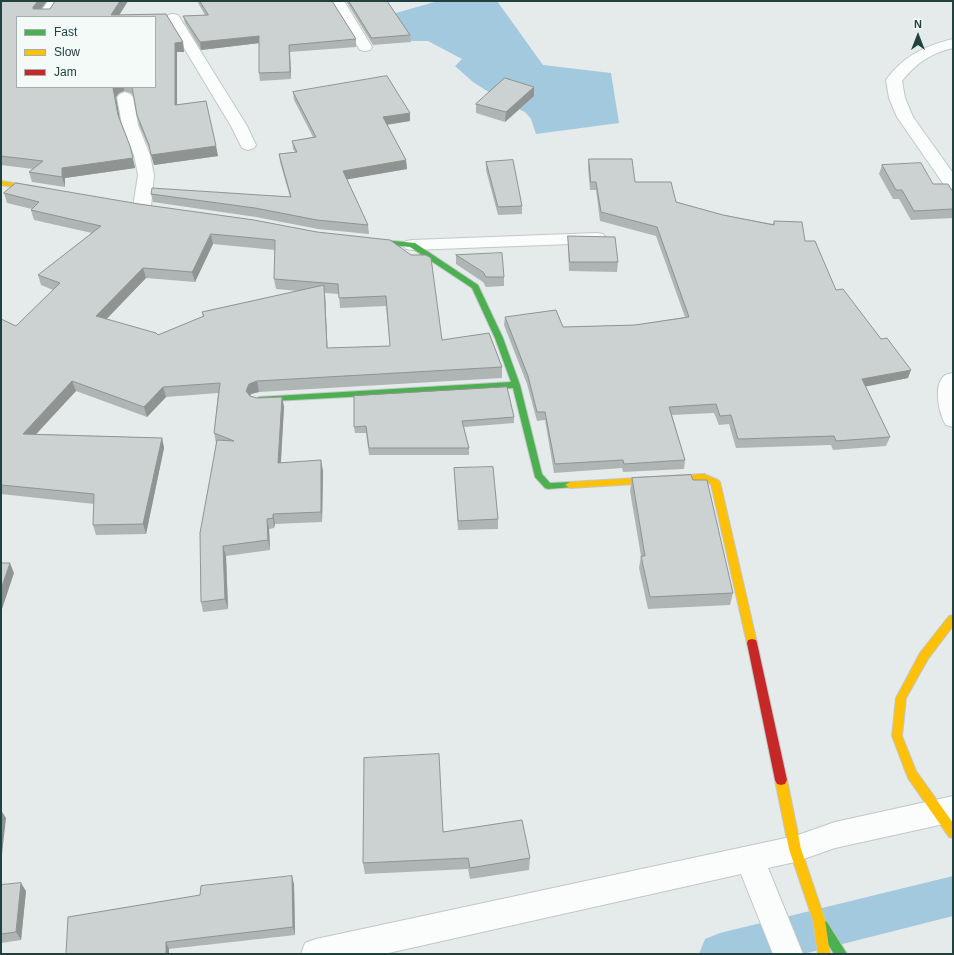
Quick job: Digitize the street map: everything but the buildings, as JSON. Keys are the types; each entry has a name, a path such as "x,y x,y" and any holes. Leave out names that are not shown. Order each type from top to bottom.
{"street":[{"path":"45,16 55,1"},
{"path":"336,1 365,47"},
{"path":"173,18 248,145"},
{"path":"953,43 930,49 915,57 894,80 897,98 905,117 953,185"},
{"path":"125,97 130,125 142,155 146,175 142,207"},
{"path":"1,183 56,192"},
{"path":"358,239 412,245 614,238"},
{"path":"412,245 475,286 499,338 516,385 538,475 548,486 704,477 715,482 754,654 795,849 819,920 824,954"},
{"path":"953,380 950,382 948,402 953,420"},
{"path":"259,400 516,385"},
{"path":"953,619 924,656 901,698 897,736 912,774 946,812 953,833"},
{"path":"316,954 795,849 835,835 946,812"},
{"path":"749,858 788,954"},
{"path":"819,920 841,954"}],"water":[{"path":"438,1 497,1 543,65 611,73 619,123 536,134 531,119 525,112 506,103 473,82 455,66 462,59 428,41 405,41 389,15"}],"waterway":[{"path":"720,954 953,896"}],"traffic: fast":[{"path":"364,240 412,245 475,287 499,338 516,385 538,475 548,486 570,485"},
{"path":"259,400 516,385"},
{"path":"823,926 841,954"}],"traffic: slow":[{"path":"1,183 43,190"},
{"path":"570,485 704,477 715,482 752,643"},
{"path":"953,619 924,656 901,698 897,736 912,774 953,833"},
{"path":"781,780 795,849 819,920 824,954"}],"traffic: jam":[{"path":"752,643 781,780"}]}
